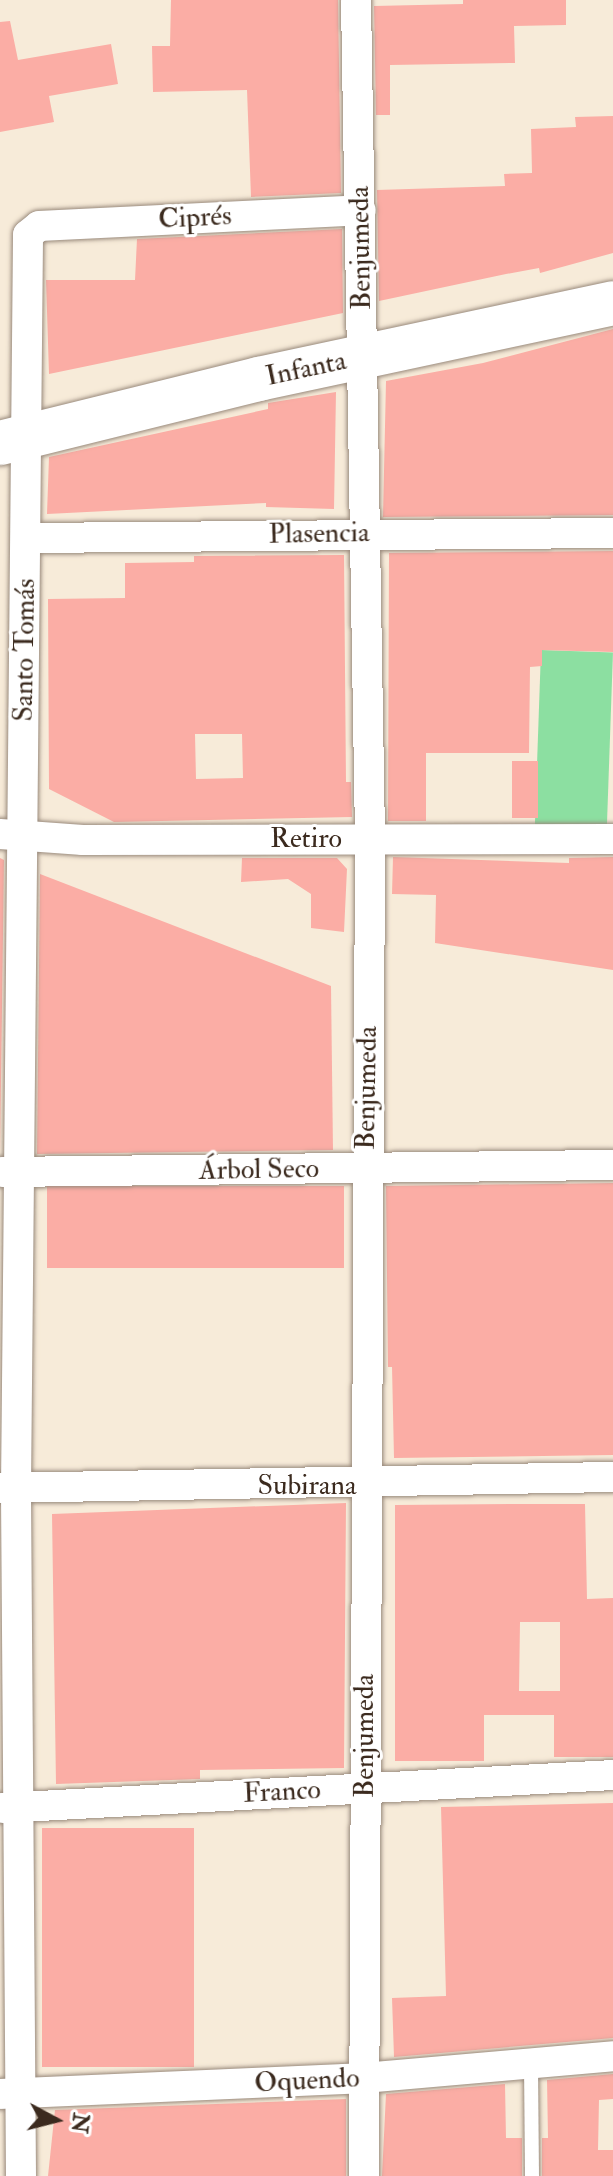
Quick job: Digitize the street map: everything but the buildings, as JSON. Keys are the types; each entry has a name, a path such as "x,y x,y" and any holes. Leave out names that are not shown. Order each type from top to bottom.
{"main road":[{"name":"Infanta","path":"12,440 362,356 613,303"}],"street":[{"name":"Benjumeda","path":"356,0 370,839 366,1169 364,2176"},
{"name":"Ciprés","path":"31,229 361,210"},
{"name":"Santo Tomás","path":"21,2176 10,2094 8,1488 11,834 26,538 12,440 31,229"},
{"name":"Plasencia","path":"26,538 613,533"},
{"name":"Retiro","path":"11,834 83,840 613,839"},
{"name":"Árbol Seco","path":"10,1172 613,1165"},
{"name":"Subirana","path":"8,1488 367,1485 613,1477"},
{"name":"Franco","path":"10,1808 613,1775"},
{"name":"Oquendo","path":"10,2094 364,2078 613,2056"}],"lane":[{"path":"531,2063 532,2176"}],"green space":[{"path":"541,650 613,653 607,828 535,826"}]}
